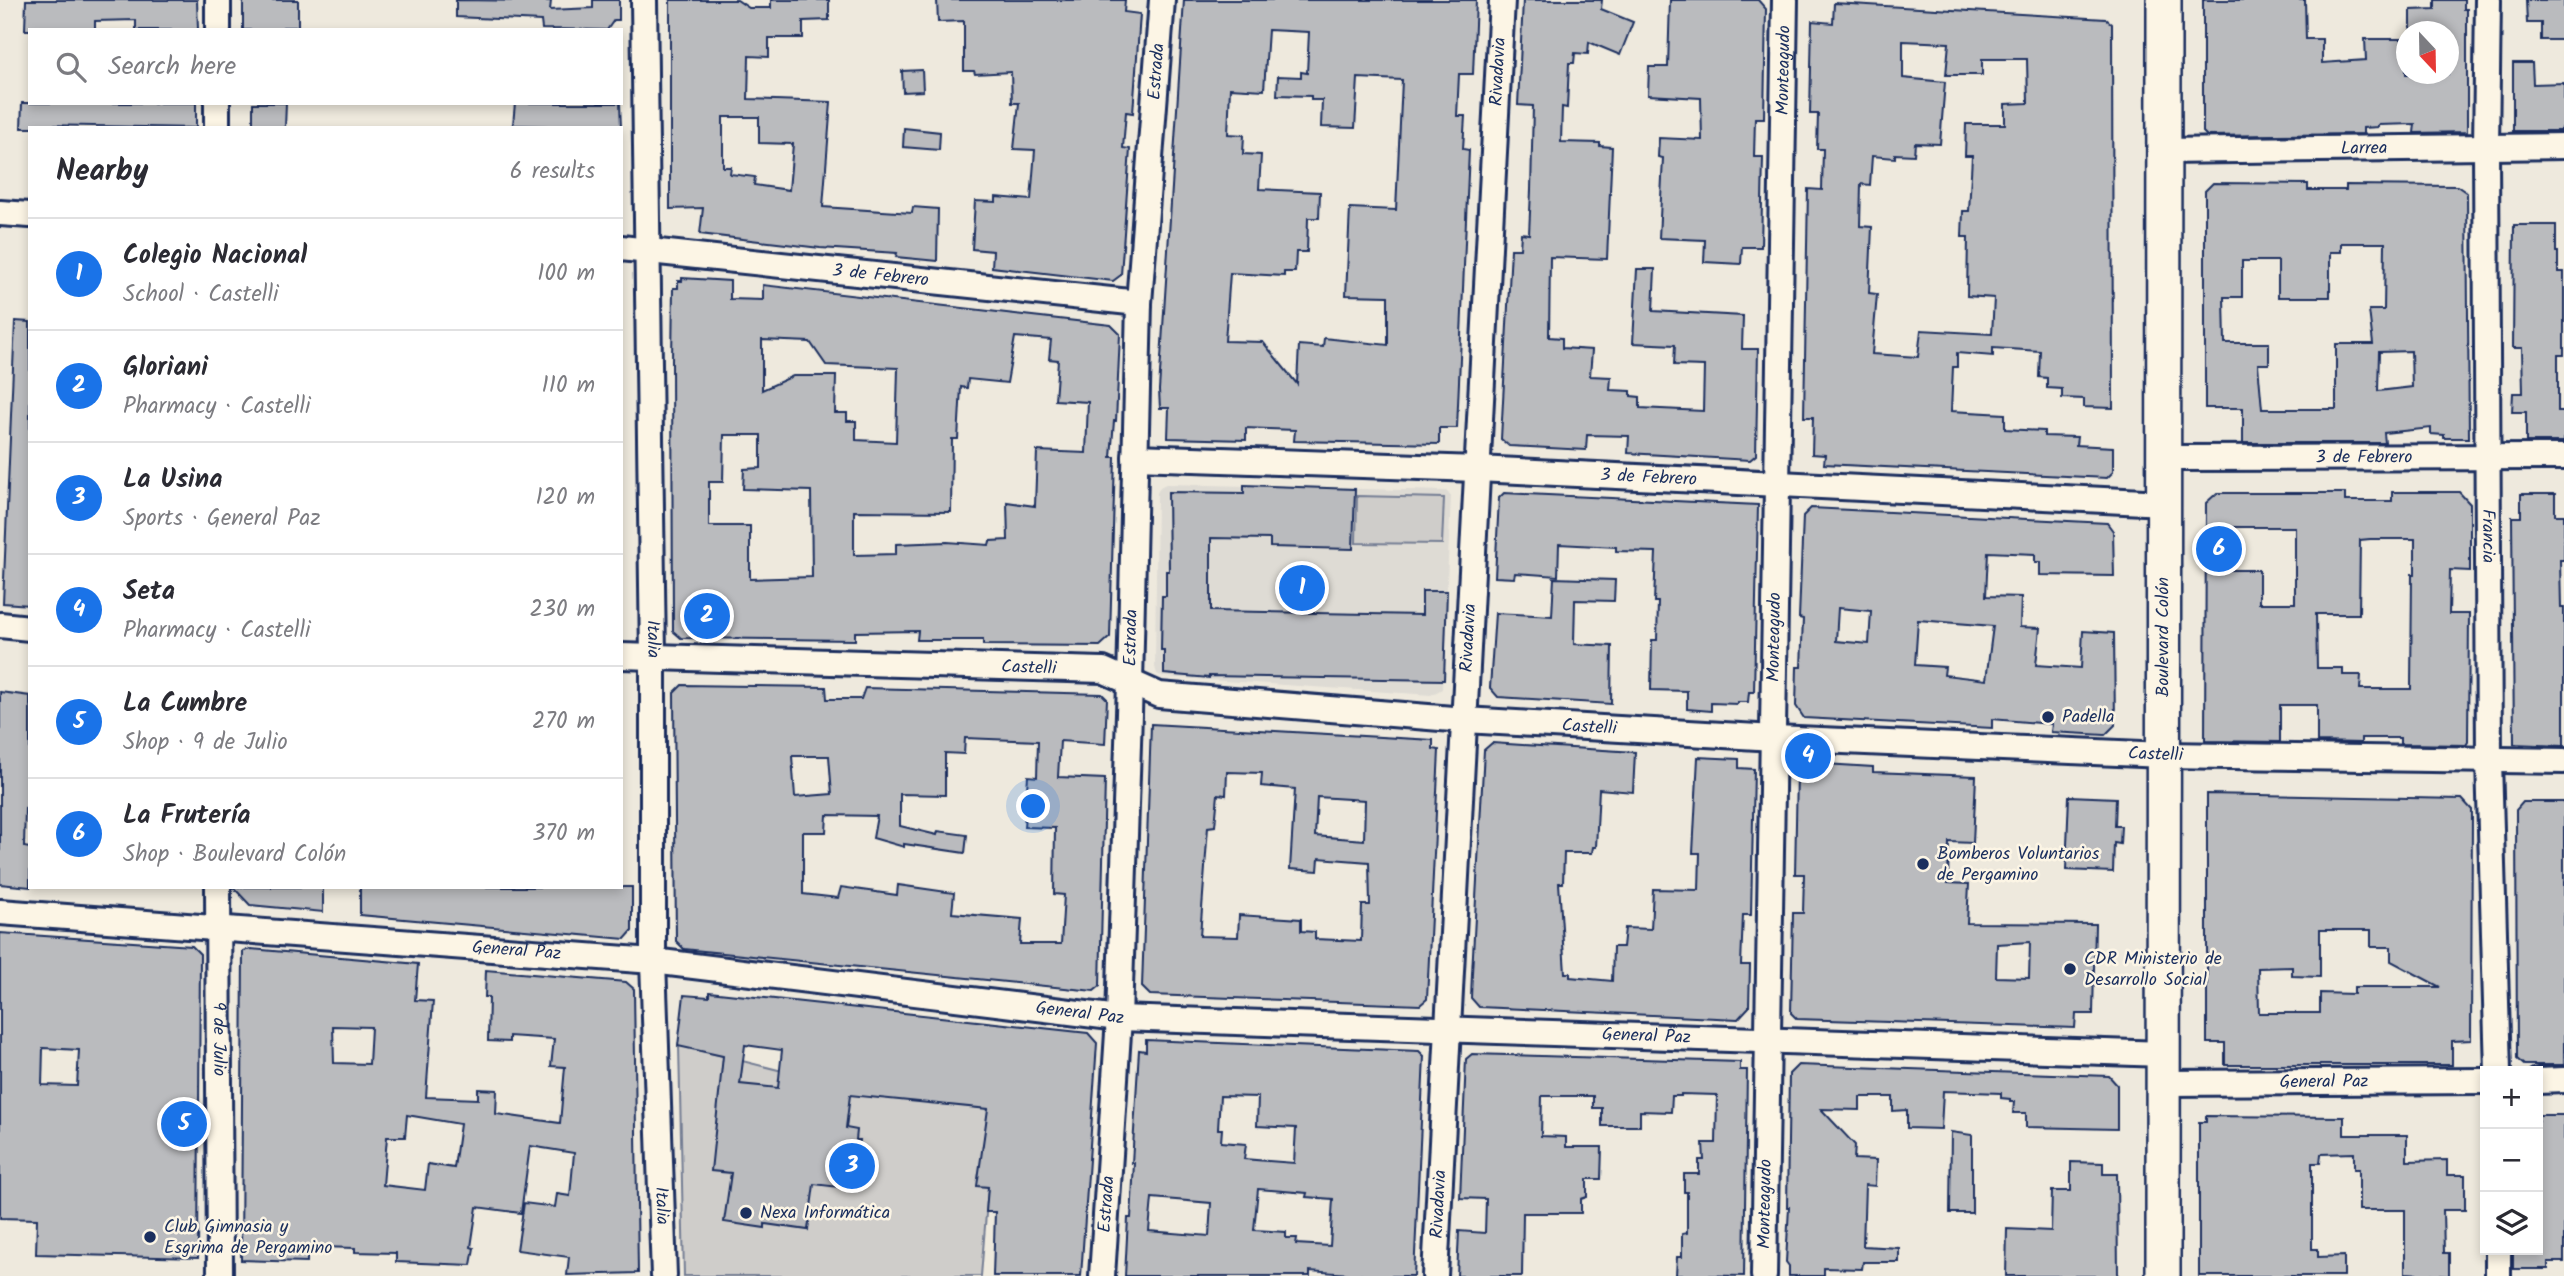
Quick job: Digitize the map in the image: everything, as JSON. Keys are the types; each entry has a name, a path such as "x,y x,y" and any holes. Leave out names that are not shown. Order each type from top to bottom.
{"main road":[{"name":"Boulevard Colón","path":"2164,0 2164,1276"}],"street":[{"path":"218,0 218,28"},
{"name":"Italia","path":"644,0 634,249 653,657 653,961 664,1276"},
{"name":"Estrada","path":"1102,1276 1119,1018 1139,303 1162,0"},
{"name":"Rivadavia","path":"1435,1276 1502,0"},
{"name":"Monteagudo","path":"1764,1276 1785,0"},
{"name":"Francia","path":"2488,0 2486,146 2489,761 2498,1066"},
{"path":"217,105 217,126"},
{"name":"Larrea","path":"2164,151 2564,146"},
{"path":"0,214 28,215"},
{"name":"3 de Febrero","path":"634,249 1139,303"},
{"name":"3 de Febrero","path":"1135,457 1477,469 2164,503"},
{"name":"3 de Febrero","path":"2164,458 2564,457"},
{"path":"0,625 28,628"},
{"name":"Castelli","path":"623,656 1103,670 1159,695 1465,720 1774,737 2164,755 2564,761"},
{"name":"9 de Julio","path":"218,889 220,1276"},
{"name":"General Paz","path":"0,912 653,961 1119,1018 1768,1042 2164,1068 2480,1081"},
{"path":"2543,1081 2564,1080"},
{"path":"2498,1255 2498,1276"}],"shaded area":[{"path":"1166,484 1446,491 1451,496 1442,689 1431,695 1164,677 1157,674 1157,493 1160,487"},
{"path":"1357,496 1444,498 1442,544 1356,543"},
{"path":"679,1045 818,1080 1008,1110 989,1176 981,1276 684,1276"}],"building":[{"path":"26,0 197,0 198,28 136,28 136,20 95,21 95,28 25,30"},
{"path":"243,0 298,0 298,27 243,28"},
{"path":"456,0 551,1 550,10 593,8 593,0 619,0 619,20 614,20 608,28 542,28 541,21 456,17"},
{"path":"670,0 737,0 749,8 771,8 771,0 829,0 829,20 803,21 803,38 769,38 769,57 749,56 748,99 831,102 823,207 912,213 913,207 938,209 937,261 896,257 897,253 820,248 700,234 703,208 670,209","holes":["723,117 759,117 759,143 793,144 789,190 754,185 755,177 730,174 731,167 723,167"]},
{"path":"937,0 1125,0 1124,12 1140,14 1133,113 1126,112 1123,148 1130,149 1121,275 1113,281 992,267 993,251 972,249 975,201 996,202 996,197 1031,200 1035,150 1014,149 1019,103 1012,103 1011,72 975,74 974,71 964,71 964,21 938,22"},
{"path":"1184,0 1476,0 1473,74 1459,74 1457,116 1465,116 1463,149 1469,150 1457,428 1439,428 1439,444 1294,441 1295,430 1246,428 1246,440 1168,438 1169,408 1160,408","holes":["1268,30 1309,32 1307,73 1301,72 1301,77 1278,76 1277,95 1311,96 1311,100 1322,100 1321,127 1355,128 1358,78 1402,80 1396,210 1350,208 1346,295 1388,296 1388,345 1324,338 1323,347 1299,345 1297,384 1263,342 1225,341 1230,273 1284,276 1284,272 1295,272 1296,252 1307,252 1308,218 1319,218 1320,192 1259,189 1261,155 1243,154 1244,135 1228,134 1230,88 1264,90"]},
{"path":"1523,0 1602,0 1601,9 1633,22 1620,55 1589,42 1588,54 1575,53 1574,63 1569,63 1567,108 1562,107 1561,142 1600,143 1600,146 1612,147 1607,259 1550,257 1549,337 1562,338 1562,348 1592,350 1590,376 1611,377 1610,390 1631,391 1631,396 1640,397 1640,408 1703,411 1704,366 1674,365 1675,345 1633,343 1637,269 1655,269 1653,311 1743,316 1742,349 1758,349 1756,455 1750,460 1628,453 1629,436 1587,435 1586,450 1509,446 1501,439 1511,249 1520,249 1521,233 1529,234 1533,106 1518,105"},
{"path":"1670,0 1758,0 1766,9 1764,118 1755,118 1754,157 1763,157 1761,247 1742,247 1741,264 1704,262 1705,240 1659,238 1663,158 1658,157 1659,138 1702,140 1701,98 1648,95 1649,67 1668,67"},
{"path":"2203,0 2305,0 2306,39 2322,39 2322,63 2366,60 2365,39 2396,39 2396,84 2459,84 2459,21 2411,21 2411,10 2435,9 2435,0 2464,0 2464,9 2467,9 2467,132 2414,133 2415,124 2378,125 2363,128 2363,134 2207,136 2203,132"},
{"path":"2526,0 2564,0 2564,40 2541,40 2541,23 2527,23"},
{"path":"1834,3 2106,19 2112,24 2113,408 2084,407 2084,399 2062,398 2062,389 2047,388 2047,378 2039,377 2040,351 1993,348 1993,356 1957,353 1957,367 1953,367 1951,411 2005,414 2005,429 2044,431 2044,436 2077,437 2076,445 2113,447 2113,472 2107,478 1824,464 1825,455 1812,454 1813,417 1804,417 1808,189 1822,190 1823,149 1817,149 1818,114 1810,114 1812,21 1833,23","holes":["1903,41 1949,43 1946,75 1982,75 1982,59 2027,59 2028,103 2005,104 2005,124 1966,124 1965,156 1972,156 1969,211 1963,211 1962,237 1968,237 1967,296 1994,298 1992,334 1921,330 1918,357 1872,354 1877,294 1869,293 1872,227 1860,226 1861,184 1870,185 1872,156 1895,158 1895,154 1914,155 1915,143 1940,144 1945,82 1903,78"]},
{"path":"2513,63 2532,63 2533,84 2564,83 2564,128 2561,128 2561,131 2513,131"},
{"path":"922,70 923,91 903,92 902,71"},
{"path":"22,103 196,105 196,126 42,125 21,128"},
{"path":"253,105 286,105 285,126 253,126"},
{"path":"515,105 620,105 621,126 513,125"},
{"path":"904,128 940,132 939,150 903,147"},
{"path":"2213,183 2308,184 2308,190 2346,190 2346,185 2457,186 2467,193 2469,438 2444,438 2444,435 2431,434 2431,428 2384,433 2385,443 2243,443 2243,408 2205,408 2205,191","holes":["2341,243 2385,243 2384,310 2369,310 2373,344 2336,344 2336,409 2262,409 2258,364 2269,364 2269,343 2225,343 2224,297 2242,297 2242,261 2278,261 2278,297 2330,297 2330,252 2341,252","2411,351 2412,387 2378,391 2379,352"]},
{"path":"2514,225 2556,225 2558,272 2564,272 2564,355 2558,355 2558,411 2564,411 2564,442 2526,442 2526,412 2512,412 2513,393 2523,393 2522,348 2513,348"},
{"path":"682,278 730,281 730,299 763,300 763,285 1111,325 1120,334 1116,421 1111,457 1115,457 1110,637 1100,646 983,645 983,640 917,640 918,631 855,632 855,640 681,638 673,631 672,361 673,288 678,288 678,281 682,281","holes":["1015,337 1051,340 1049,359 1058,360 1055,400 1088,402 1086,453 1037,451 1035,506 1007,502 1008,540 990,541 989,545 947,542 896,544 896,554 854,555 854,511 951,512 952,439 958,439 961,387 967,388 968,379 1007,383","762,340 810,342 826,365 898,368 896,442 856,440 856,421 847,421 847,413 835,413 836,376 793,376 762,390","724,435 761,435 761,468 744,469 743,489 811,491 812,577 750,579 750,526 709,526 709,482 723,482"]},
{"path":"15,321 28,322 28,605 3,603"},
{"path":"1244,485 1355,489 1353,549 1270,547 1270,539 1211,538 1211,611 1422,615 1422,591 1447,591 1444,680 1209,678 1164,674 1164,650 1161,650 1162,596 1166,596 1166,571 1169,571 1168,492 1244,493"},
{"path":"2392,492 2459,492 2470,504 2470,571 2450,570 2449,614 2469,614 2466,745 2400,744 2400,738 2361,738 2361,743 2317,742 2317,705 2280,705 2280,742 2205,741 2206,503 2217,493 2345,493 2345,501 2392,501","holes":["2226,527 2295,527 2295,603 2259,603 2259,570 2225,570","2415,539 2411,689 2360,689 2361,675 2343,675 2343,668 2317,668 2316,614 2359,614 2360,540"]},
{"path":"1504,493 1758,505 1754,692 1749,692 1748,702 1711,703 1711,711 1687,709 1687,691 1651,690 1652,640 1657,640 1658,602 1654,602 1656,552 1616,551 1616,547 1559,544 1558,576 1515,573 1514,578 1495,577 1499,498"},
{"path":"2521,494 2555,494 2555,515 2564,515 2564,560 2560,560 2561,608 2564,608 2564,746 2514,744 2512,517 2521,517"},
{"path":"1811,508 2107,523 2113,531 2114,576 2040,575 2040,562 2035,562 2035,554 1988,552 1986,596 2021,597 2020,627 2040,628 2036,665 2081,668 2083,631 2114,633 2115,725 2105,735 2051,732 2052,724 1992,719 1992,728 1804,718 1796,706 1797,667 1801,667 1803,619 1799,618 1803,516","holes":["1838,608 1871,611 1869,644 1836,641","1918,620 1993,626 1986,680 1944,675 1945,667 1915,665"]},
{"path":"1554,578 1615,580 1614,601 1575,600 1574,644 1612,646 1611,704 1498,697 1490,688 1495,613 1552,616"},
{"path":"682,685 826,687 827,699 861,699 865,688 1102,694 1107,699 1105,744 1060,741 1058,777 1105,779 1100,986 1094,991 684,949 676,941 674,693","holes":["965,738 1038,741 1037,777 1028,776 1024,827 1055,828 1054,894 1064,895 1061,944 1020,944 1022,919 952,913 954,893 898,885 897,895 841,887 838,898 803,894 803,832 826,832 827,815 877,816 873,838 904,847 904,844 965,853 967,835 938,831 937,835 900,826 900,794 945,795 945,753 964,754","792,756 829,756 832,794 795,797"]},
{"path":"0,692 28,696 28,809 25,808 24,847 28,848 28,887 0,884"},
{"path":"1151,724 1433,740 1433,749 1439,750 1427,999 1420,1005 1150,995 1142,987","holes":["1227,772 1262,773 1261,786 1295,789 1290,869 1318,871 1319,858 1369,862 1370,905 1362,905 1361,941 1315,939 1315,932 1301,931 1301,919 1239,915 1238,937 1200,936 1208,827 1215,826 1218,794 1226,795","1317,797 1365,800 1364,840 1315,836"]},
{"path":"1492,743 1635,752 1633,792 1599,789 1596,847 1593,847 1592,853 1564,853 1563,883 1559,883 1565,973 1570,973 1570,977 1612,981 1613,947 1623,947 1625,928 1651,929 1653,889 1699,890 1700,853 1693,853 1698,757 1739,759 1739,768 1754,769 1751,915 1743,915 1741,965 1750,965 1749,1007 1738,1019 1479,1007 1471,998 1472,973 1484,750"},
{"path":"1808,763 1873,767 1873,772 1976,776 1973,843 1949,842 1948,883 1969,884 1967,923 2095,924 2093,1014 2076,1014 2075,1028 1797,1019 1791,1013 1793,913 1803,913 1804,874 1795,874 1797,773","holes":["2030,942 2029,978 1996,977 1997,944"]},
{"path":"2207,794 2462,799 2472,810 2471,1040 2452,1041 2452,1065 2225,1065 2225,1043 2207,1043","holes":["2320,930 2371,930 2371,947 2391,947 2391,961 2440,987 2354,987 2354,994 2320,993 2320,1013 2259,1013 2258,968 2292,967 2292,976 2320,977"]},
{"path":"2069,796 2116,798 2115,826 2121,826 2120,844 2114,843 2113,872 2066,870"},
{"path":"2523,802 2564,802 2564,1065 2524,1065 2517,1059 2516,810"},
{"path":"632,887 632,931 625,939 360,915 360,889"},
{"path":"235,889 323,889 323,912 250,905"},
{"path":"0,933 192,946 200,954 198,1258 36,1254 37,1219 0,1218","holes":["43,1048 79,1050 77,1086 42,1085"]},
{"path":"251,949 418,964 415,1000 433,1001 426,1097 478,1099 478,1089 497,1090 496,1114 560,1123 565,1067 551,1066 554,1039 509,1036 509,1042 488,1041 489,997 485,997 486,970 626,982 634,989 638,1273 567,1275 569,1257 517,1250 524,1203 555,1207 557,1194 570,1196 574,1153 530,1146 521,1213 477,1207 471,1265 396,1262 396,1253 355,1252 355,1248 320,1247 320,1253 307,1253 307,1262 241,1260 243,951","holes":["333,1026 371,1027 369,1064 334,1063","407,1115 460,1124 454,1168 428,1164 425,1190 383,1185 387,1137 405,1137"]},
{"path":"709,992 1088,1033 1097,1043 1081,1276 993,1276 995,1212 986,1212 988,1187 977,1186 988,1109 850,1095 846,1128 857,1130 856,1140 860,1140 853,1184 840,1183 839,1187 814,1184 808,1230 724,1222 731,1173 711,1171 723,1056 678,1046 684,995 709,997","holes":["745,1045 782,1050 778,1088 740,1084"]},
{"path":"1146,1040 1419,1051 1424,1056 1414,1276 1310,1271 1310,1276 1125,1276 1128,1218 1131,1218 1139,1050 1146,1051","holes":["1220,1096 1258,1097 1257,1126 1296,1128 1294,1163 1244,1159 1246,1144 1221,1142 1222,1129 1218,1129","1258,1189 1307,1193 1306,1197 1333,1199 1330,1246 1296,1244 1297,1238 1286,1238 1286,1232 1254,1230","1152,1198 1211,1203 1209,1236 1149,1231"]},
{"path":"1472,1054 1740,1062 1740,1070 1747,1070 1744,1276 1676,1275 1677,1257 1682,1257 1682,1234 1687,1233 1684,1174 1699,1174 1699,1160 1704,1160 1703,1143 1716,1143 1717,1095 1681,1094 1672,1096 1671,1112 1640,1111 1640,1126 1602,1126 1602,1108 1593,1108 1593,1096 1542,1096 1541,1136 1566,1137 1566,1147 1602,1147 1601,1179 1587,1179 1587,1197 1581,1199 1581,1213 1523,1213 1522,1276 1457,1276 1459,1231 1485,1233 1486,1199 1460,1198 1466,1059"},
{"path":"1798,1065 2109,1076 2117,1085 2117,1129 2026,1127 2026,1113 2013,1113 2014,1102 2001,1098 2001,1093 1943,1091 1941,1129 1907,1128 1907,1110 1893,1111 1893,1097 1860,1097 1860,1110 1821,1109 1855,1145 1854,1159 1876,1160 1875,1186 1865,1185 1863,1246 1899,1248 1899,1262 1863,1262 1862,1269 1824,1268 1824,1276 1789,1276 1786,1262 1789,1207 1789,1074"},
{"path":"2543,1115 2564,1115 2564,1262 2548,1262 2548,1269 2513,1269 2513,1255 2543,1255"},
{"path":"2206,1116 2344,1117 2344,1135 2407,1135 2407,1161 2447,1160 2447,1175 2465,1175 2465,1210 2443,1210 2444,1253 2449,1253 2449,1276 2405,1273 2405,1210 2359,1210 2359,1169 2354,1169 2354,1153 2321,1154 2320,1163 2312,1163 2312,1249 2318,1249 2318,1257 2344,1256 2344,1276 2199,1276 2199,1122 2206,1122"},
{"path":"1951,1132 1972,1135 1972,1213 1950,1213"},
{"path":"2071,1162 2103,1163 2103,1174 2117,1174 2118,1276 2006,1276 2007,1229 2051,1231 2052,1191 2071,1191"}],"place":[{"name":"La Frutería","path":"2219,549"},
{"name":"Colegio Nacional","path":"1302,588"},
{"name":"Gloriani","path":"707,616"},
{"name":"Padella","path":"2048,717"},
{"name":"Seta","path":"1808,756"},
{"name":"Bomberos Voluntarios de Pergamino","path":"1923,864"},
{"name":"CDR Ministerio de Desarrollo Social","path":"2070,969"},
{"name":"La Cumbre","path":"184,1124"},
{"name":"La Usina","path":"852,1166"},
{"name":"Nexa Informática","path":"746,1213"},
{"name":"Club Gimnasia y Esgrima de Pergamino","path":"150,1237"}]}
